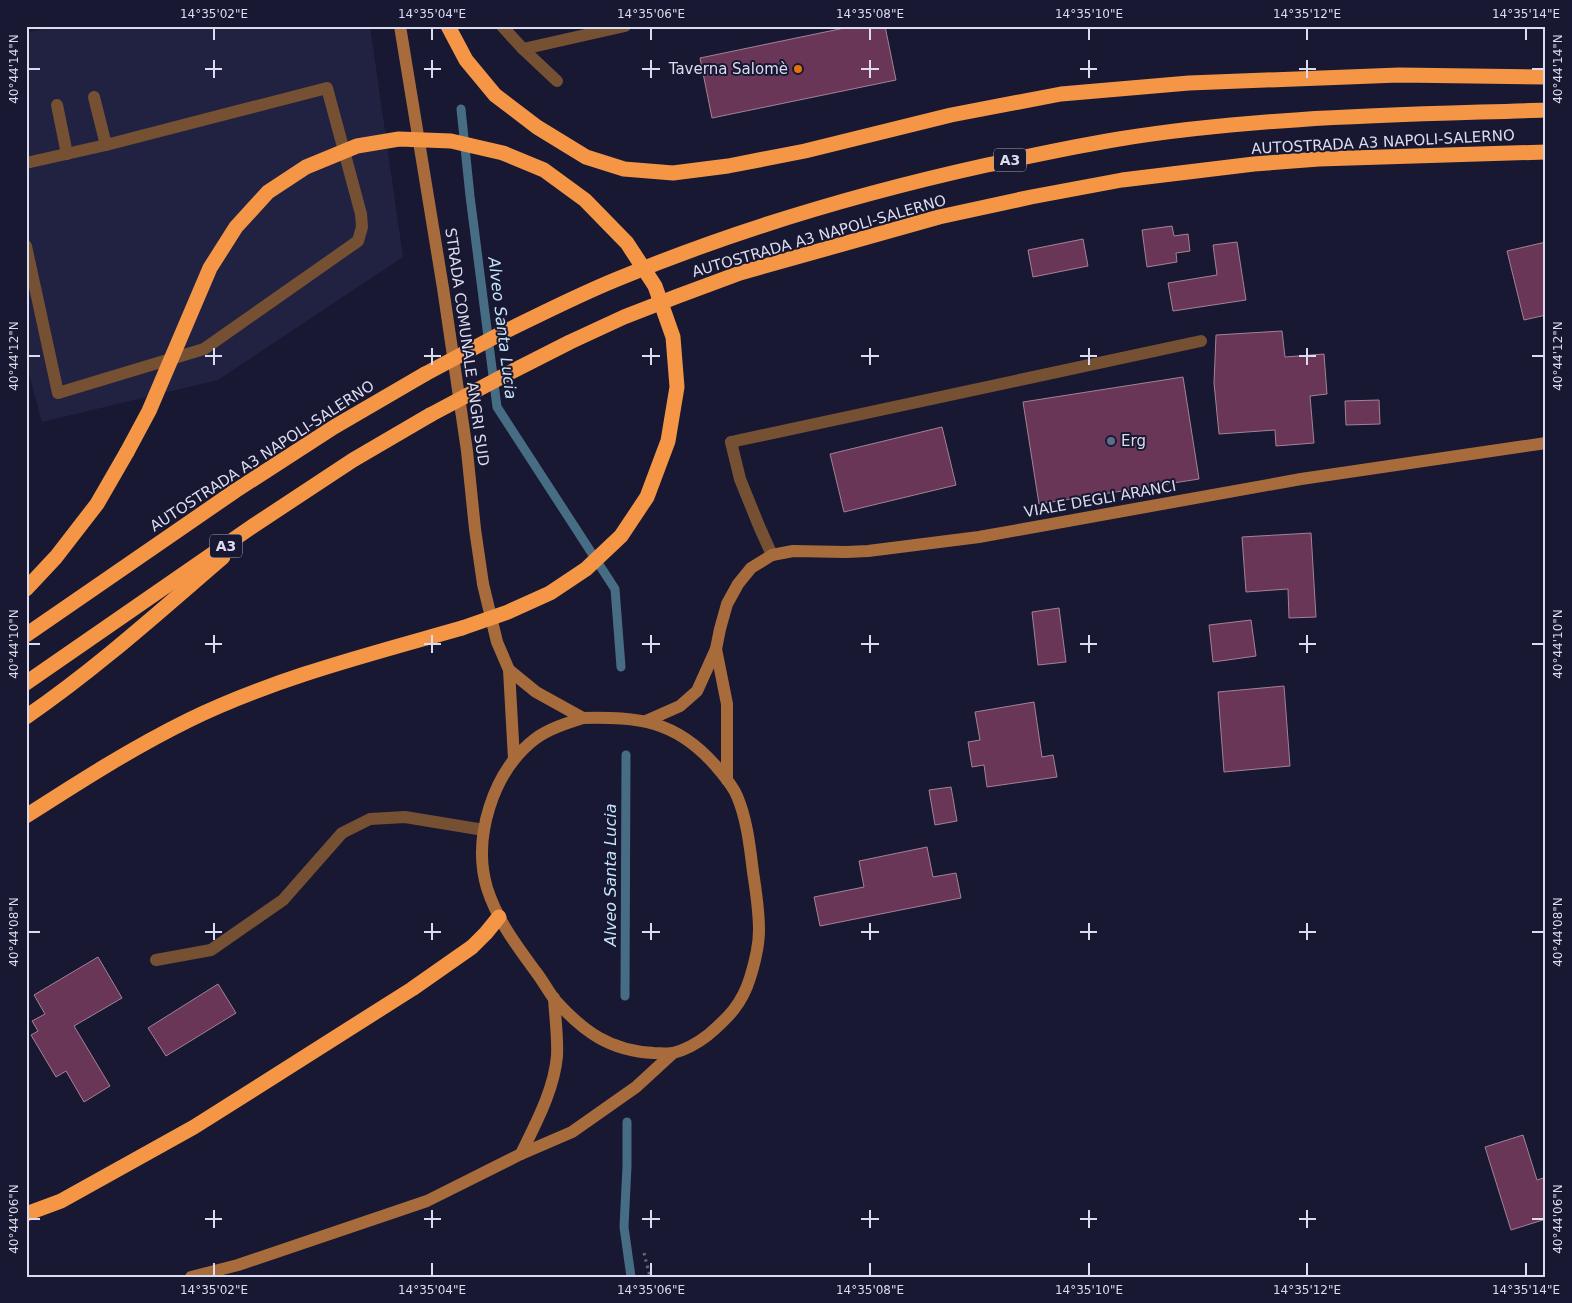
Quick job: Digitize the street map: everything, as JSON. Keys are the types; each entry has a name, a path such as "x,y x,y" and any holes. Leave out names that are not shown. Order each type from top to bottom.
{"highway":[{"path":"448,26 466,60 495,95 537,127 586,157 624,169 674,173 728,166 805,151 951,115 1061,94 1189,83 1399,75 1546,77"},
{"name":"AUTOSTRADA A3 NAPOLI-SALERNO","path":"26,635 235,491 334,427 425,374 502,333 560,304 670,258 834,204 929,178 1119,139 1251,123 1346,117 1546,110"},
{"path":"26,589 56,557 97,504 149,411 210,268 236,227 268,192 306,167 357,146 399,139 451,141 503,153 544,170 585,200 627,243 655,286 673,337 677,387 668,441 648,497 622,536 586,569 550,593 508,612 462,628 336,664 243,697 190,720 118,757 26,816"},
{"name":"AUTOSTRADA A3 NAPOLI-SALERNO","path":"26,683 253,526 353,460 430,415 507,374 624,317 740,273 939,218 1031,197 1122,180 1254,164 1319,159 1546,152"},
{"path":"26,717 60,694 152,619 232,550 253,526"},
{"path":"26,1214 61,1202 194,1128 412,989 472,947 499,917"}],"main road":[{"name":"STRADA COMUNALE ANGRI SUD","path":"400,26 443,288 467,451 483,584 497,642 509,670 514,759"},
{"name":"VIALE DEGLI ARANCI","path":"646,721 680,706 697,691 716,649 727,604 738,584 751,568 772,555 793,551 868,551 979,537 1302,479 1546,444"},
{"name":"VIALE DEGLI ARANCI","path":"716,649 727,704 727,780"},
{"name":"STRADA COMUNALE ANGRI SUD","path":"509,670 536,692 583,718"},
{"path":"191,1277 238,1265 427,1202 521,1154 572,1132 636,1087 673,1054 701,1040 728,1018 746,989 755,961 759,930 749,839 737,796 727,780 707,756 670,729 646,721 583,718 562,725 536,738 514,759 497,787 489,808 484,830 483,857 487,887 499,917 517,946 554,998 592,1035 616,1047 642,1052 673,1054"},
{"path":"521,1154 541,1112 556,1057 554,998"}],"street":[{"path":"502,26 557,81"},
{"path":"523,49 626,26"},
{"path":"26,163 106,145 327,88 361,214 362,227 358,241 204,349 58,393 26,246"},
{"path":"94,97 106,145"},
{"path":"57,105 67,154"},
{"path":"772,555 758,526 740,479 731,442 1201,341"},
{"path":"156,960 211,950 283,900 342,833 370,820 405,817 484,830"}],"path":[{"path":"644,1253 650,1277"}],"shaded area":[{"path":"54,26 370,26 403,257 218,380 42,422 26,363 26,33"}],"building":[{"name":"Taverna Salomè","path":"854,26 885,26 896,80 712,118 700,58"},
{"path":"1172,226 1174,236 1188,234 1190,251 1176,253 1177,262 1147,267 1142,230"},
{"path":"1083,239 1088,266 1033,277 1028,250"},
{"path":"1237,242 1246,300 1173,311 1168,283 1217,275 1213,245"},
{"path":"1546,242 1546,315 1524,320 1507,251"},
{"path":"1282,331 1285,357 1324,354 1327,394 1310,396 1314,443 1276,446 1275,430 1219,434 1214,383 1216,335"},
{"name":"Erg","path":"1183,377 1199,479 1039,504 1023,402"},
{"path":"1379,400 1380,424 1346,425 1345,401"},
{"path":"942,427 956,485 844,512 830,454"},
{"path":"1311,533 1316,617 1289,618 1288,589 1246,592 1242,537"},
{"path":"1059,608 1066,662 1038,665 1032,612"},
{"path":"1251,620 1256,656 1213,662 1209,625"},
{"path":"1284,686 1290,766 1224,772 1218,692"},
{"path":"1034,702 1042,757 1053,755 1057,777 987,787 984,765 972,767 968,742 980,740 975,712"},
{"path":"951,787 957,821 935,825 929,790"},
{"path":"927,847 933,877 956,873 961,898 820,926 814,897 864,887 859,861"},
{"path":"98,957 122,998 74,1026 110,1086 84,1102 66,1071 56,1077 31,1035 38,1031 32,1021 45,1014 34,995"},
{"path":"218,984 236,1013 166,1056 148,1028"},
{"path":"1523,1135 1537,1180 1546,1177 1546,1219 1511,1230 1485,1147"}],"waterway":[{"name":"Alveo Santa Lucia","path":"461,109 497,407 615,589 621,667"},
{"name":"Alveo Santa Lucia","path":"625,996 626,755"},
{"name":"Alveo Santa Lucia","path":"627,1122 624,1227 631,1277"}],"place":[{"name":"Taverna Salomè","path":"798,69"},
{"name":"Erg","path":"1111,441"}]}
